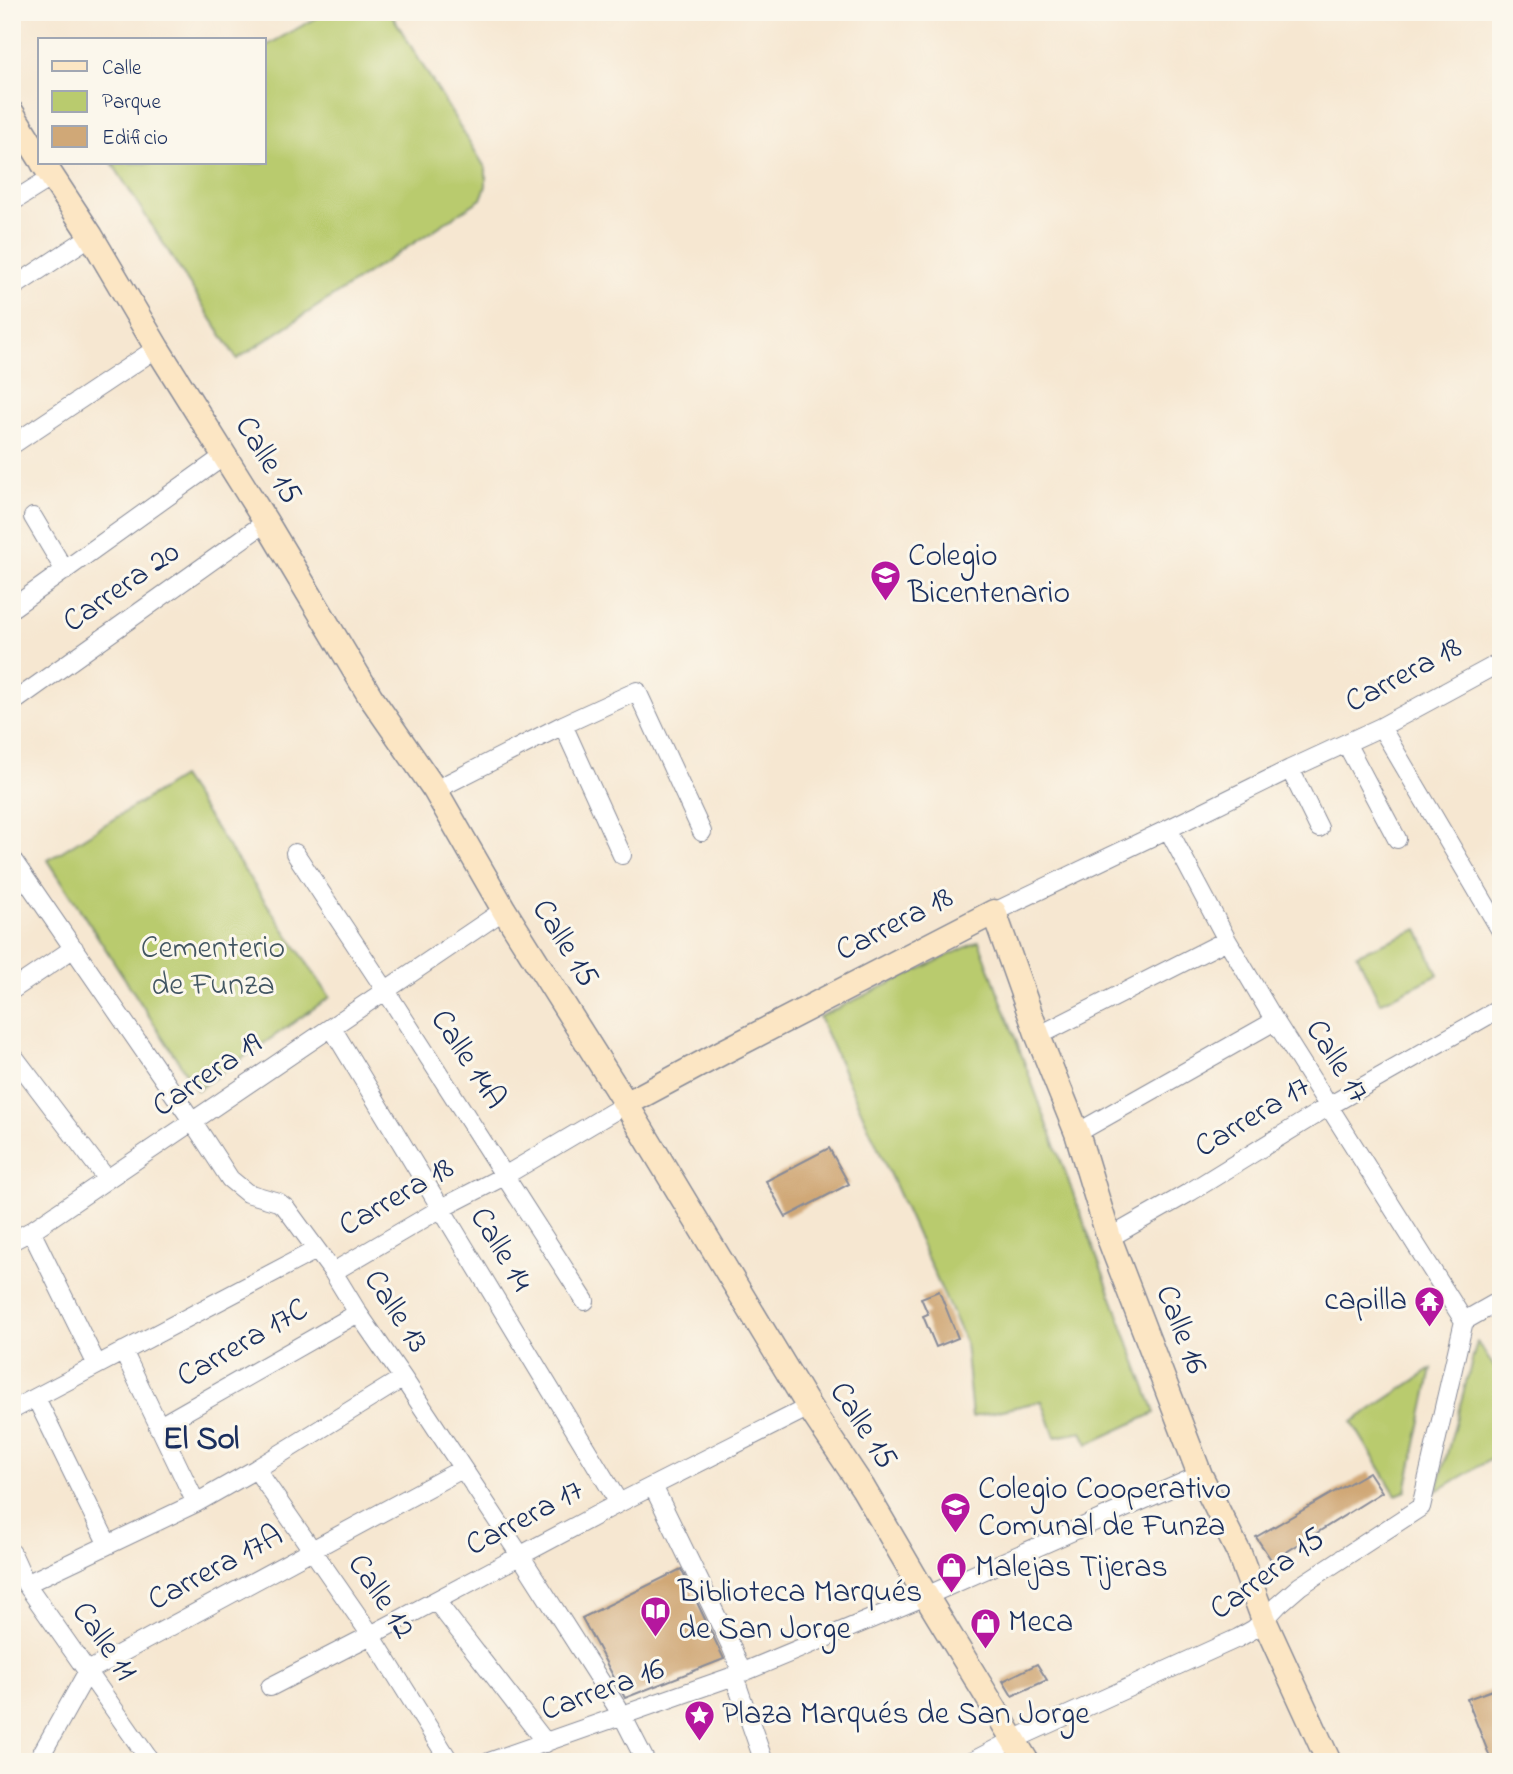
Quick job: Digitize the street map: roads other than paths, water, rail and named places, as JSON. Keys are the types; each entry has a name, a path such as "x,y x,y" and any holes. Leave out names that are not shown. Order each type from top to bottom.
{"street":[{"name":"Calle 15","path":"12,113 38,155"},
{"name":"Calle 15","path":"45,166 91,236 370,696 435,790 504,910 626,1104 809,1407 863,1488 1027,1762"},
{"path":"12,202 45,166"},
{"path":"12,288 91,236"},
{"path":"12,444 157,348"},
{"path":"12,608 224,456"},
{"path":"33,516 65,571"},
{"name":"Carrera 20","path":"12,703 266,522"},
{"name":"Carrera 18","path":"333,1272 626,1104 723,1052 994,912 1381,727 1499,667"},
{"path":"435,790 637,691 702,832"},
{"path":"563,725 622,855"},
{"path":"1381,727 1501,931"},
{"path":"1346,743 1397,839"},
{"path":"1290,769 1319,828"},
{"name":"Calle 17","path":"1168,829 1227,940 1275,1021 1464,1321"},
{"name":"Calle 14A","path":"295,853 506,1175 585,1301"},
{"name":"Calle 13","path":"12,859 230,1179 247,1193 278,1202 286,1208 333,1272 520,1555 622,1715 646,1762"},
{"name":"Carrera 19","path":"13,1239 31,1231 504,910"},
{"name":"Calle 16","path":"994,912 1038,1036 1077,1133 1109,1238 1200,1475 1239,1553 1264,1620 1329,1762"},
{"path":"1038,1036 1227,940"},
{"path":"12,990 74,948"},
{"name":"Carrera 17","path":"1109,1238 1501,1008"},
{"path":"1077,1133 1275,1021"},
{"name":"Calle 14","path":"332,1028 619,1503"},
{"path":"12,1054 106,1178"},
{"path":"31,1231 97,1364"},
{"name":"Carrera 18","path":"12,1409 316,1250"},
{"path":"1464,1321 1501,1300"},
{"name":"Carrera 17C","path":"158,1427 358,1313"},
{"name":"Carrera 15","path":"971,1762 1254,1629 1300,1586 1421,1507 1464,1321"},
{"path":"123,1351 196,1503"},
{"path":"26,1584 196,1503 403,1378"},
{"path":"36,1398 108,1545"},
{"name":"Carrera 17","path":"270,1687 619,1503 809,1407"},
{"name":"Calle 12","path":"256,1469 371,1635 450,1762"},
{"name":"Carrera 17A","path":"88,1671 462,1469"},
{"name":"Carrera 16","path":"489,1762 738,1675 926,1596 1200,1475"},
{"path":"653,1486 731,1646 764,1762"},
{"name":"Calle 11","path":"12,1553 26,1584 147,1759"},
{"path":"436,1601 546,1743"},
{"path":"37,1762 88,1671"}],"place":[{"name":"Colegio Bicentenario","path":"885,602"},
{"name":"capilla","path":"1430,1328"},
{"name":"Colegio Cooperativo Comunal de Funza","path":"955,1535"},
{"name":"Malejas Tijeras","path":"952,1595"},
{"name":"Biblioteca Marqués de San Jorge","path":"655,1638"},
{"name":"Meca","path":"985,1650"},
{"name":"Plaza Marqués de San Jorge","path":"699,1742"}],"district":[{"name":"El Sol","path":"201,1440"}],"park label":[{"name":"Cementerio de Funza","path":"213,968"}]}
